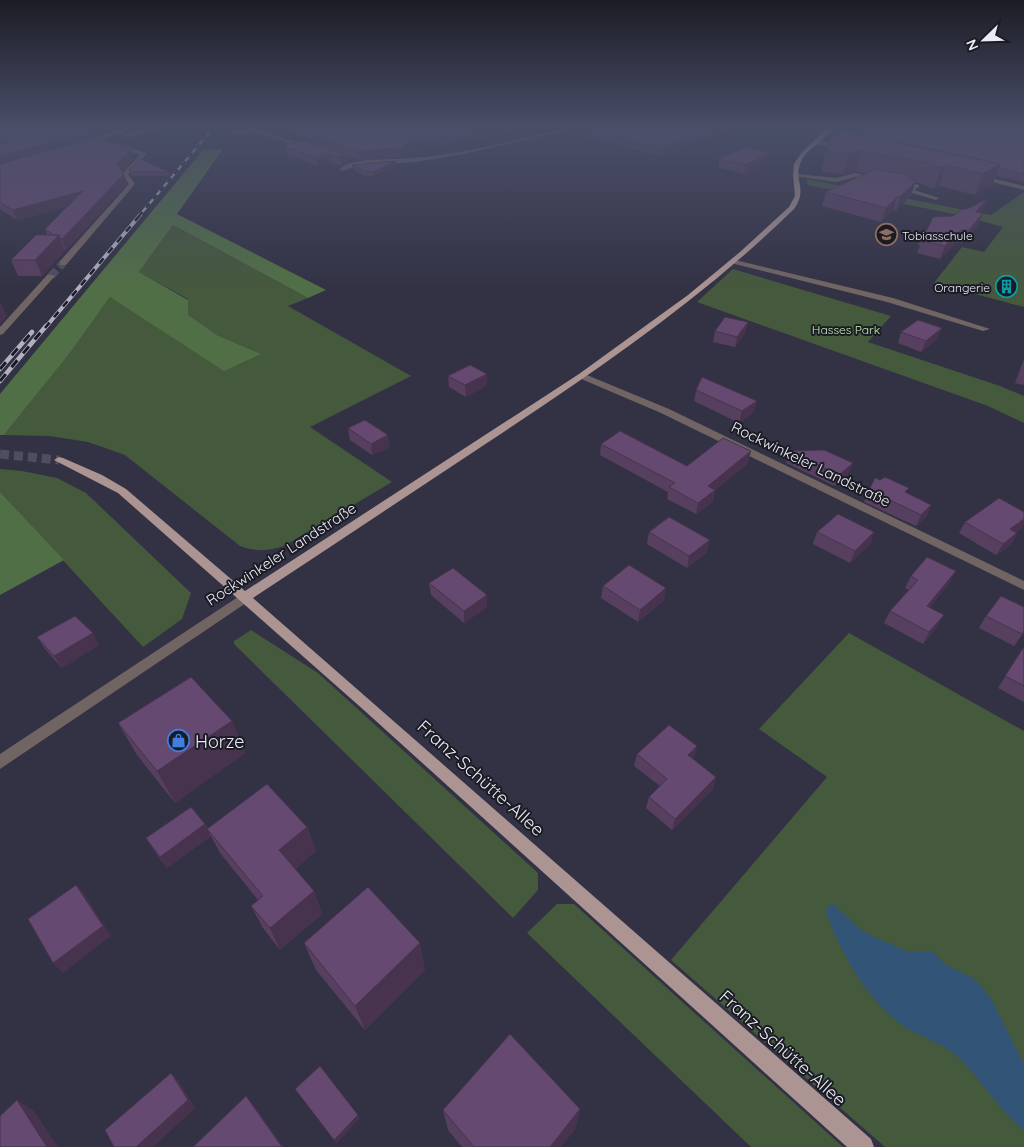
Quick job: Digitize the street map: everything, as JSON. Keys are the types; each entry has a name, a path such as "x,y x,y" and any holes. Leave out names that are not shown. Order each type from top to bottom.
{"main road":[{"name":"Rockwinkeler Landstraße","path":"244,598 637,338 734,261 792,208 798,201 798,181"},
{"name":"Franz-Schütte-Allee","path":"59,460 98,477 122,491 371,708 863,1147"}],"street":[{"path":"62,263 132,184 130,181"},
{"path":"898,181 917,186 908,190 936,198"},
{"path":"993,181 1024,188"},
{"path":"734,261 890,300 986,329"},
{"path":"0,332 51,276"},
{"name":"Rockwinkeler Landstraße","path":"582,376 665,411 1024,586"},
{"name":"Rockwinkeler Landstraße","path":"0,762 244,598"}],"green space":[{"path":"178,181 201,181 177,214 326,290 308,298 173,225 139,272 188,300 188,315 217,335 261,354 224,371 110,297 70,353 4,435 0,435 0,394"},
{"path":"807,181 814,181 991,215 1024,192 1024,307 934,283 962,247 984,252 1003,227 964,216 808,185"},
{"path":"173,225 308,298 288,306 411,376 310,427 392,482 284,546 262,550 240,546 125,455 88,442 50,436 4,435 70,353 110,297 261,354 217,335 187,315 188,299 139,272"},
{"name":"Hasses Park","path":"733,269 891,316 868,342 1000,386 1024,396 1024,423 988,406 697,302"},
{"path":"0,469 57,478 86,493 191,593 182,619 143,647 0,492"},
{"path":"0,492 64,560 0,595"},
{"path":"251,630 318,673 538,873 538,890 513,918 234,644 234,641"},
{"path":"849,633 1024,731 1024,1147 885,1147 671,960 827,777 759,729"},
{"path":"557,904 574,904 843,1147 751,1147 527,933"}],"water":[{"path":"832,903 861,930 907,951 933,952 946,965 975,979 992,1000 1024,1065 1024,1130 1006,1113 958,1057 946,1048 905,1027 878,1003 856,974 831,926 825,910"}],"building":[{"path":"0,181 118,181 62,239 59,235 54,235 45,229 83,191 13,210 0,202"},
{"path":"850,181 916,181 886,208 826,192"},
{"path":"987,199 976,212 983,213 969,230 961,230 945,246 921,241 926,232 922,232 927,230 933,217 953,216 963,209 967,209"},
{"path":"36,235 59,235 35,260 11,260"},
{"path":"725,317 748,322 737,337 715,331"},
{"path":"918,320 942,328 926,341 901,332"},
{"path":"470,365 487,374 465,385 448,376"},
{"path":"702,377 757,401 742,411 696,390"},
{"path":"365,420 388,435 371,444 348,428"},
{"path":"620,431 687,466 723,438 751,451 708,486 715,490 698,503 669,487 675,483 601,444"},
{"path":"824,450 853,463 839,475 789,451"},
{"path":"885,477 909,488 905,492 931,505 921,515 869,490 875,478 880,480"},
{"path":"999,498 1024,512 1024,519 1010,529 1017,533 1003,544 965,522"},
{"path":"838,514 874,532 855,551 817,532"},
{"path":"669,517 710,540 689,556 649,532"},
{"path":"927,557 956,571 927,606 944,615 929,632 890,611 918,580 911,576"},
{"path":"629,565 666,588 640,610 603,586"},
{"path":"453,568 487,595 464,611 429,583"},
{"path":"1001,596 1024,607 1024,631 1022,634 986,616"},
{"path":"75,616 93,633 54,656 37,637"},
{"path":"1024,648 1024,686 1005,676"},
{"path":"191,677 232,721 157,771 118,723"},
{"path":"669,725 697,746 688,755 716,777 675,819 649,797 667,779 637,754"},
{"path":"267,784 307,827 279,850 314,891 270,928 251,906 263,896 207,829"},
{"path":"191,807 205,824 160,857 146,838"},
{"path":"76,885 103,926 53,963 28,919"},
{"path":"368,887 420,943 355,1006 304,943"},
{"path":"510,1034 580,1109 550,1147 474,1147 443,1110"},
{"path":"320,1066 358,1115 334,1140 295,1089"},
{"path":"171,1073 188,1100 136,1147 114,1147 105,1130"},
{"path":"246,1096 282,1147 193,1147"},
{"path":"17,1100 47,1147 0,1147 0,1116"}],"tunnel":[{"path":"51,276 63,263"},
{"path":"0,454 59,460"}],"railway":[{"path":"139,216 169,181"},
{"path":"45,328 140,215"},
{"path":"0,381 46,326"},
{"path":"0,369 32,332"}],"place":[{"name":"Tobiasschule","path":"886,235"},
{"name":"Orangerie","path":"1006,287"},
{"name":"Horze","path":"179,741"}]}
